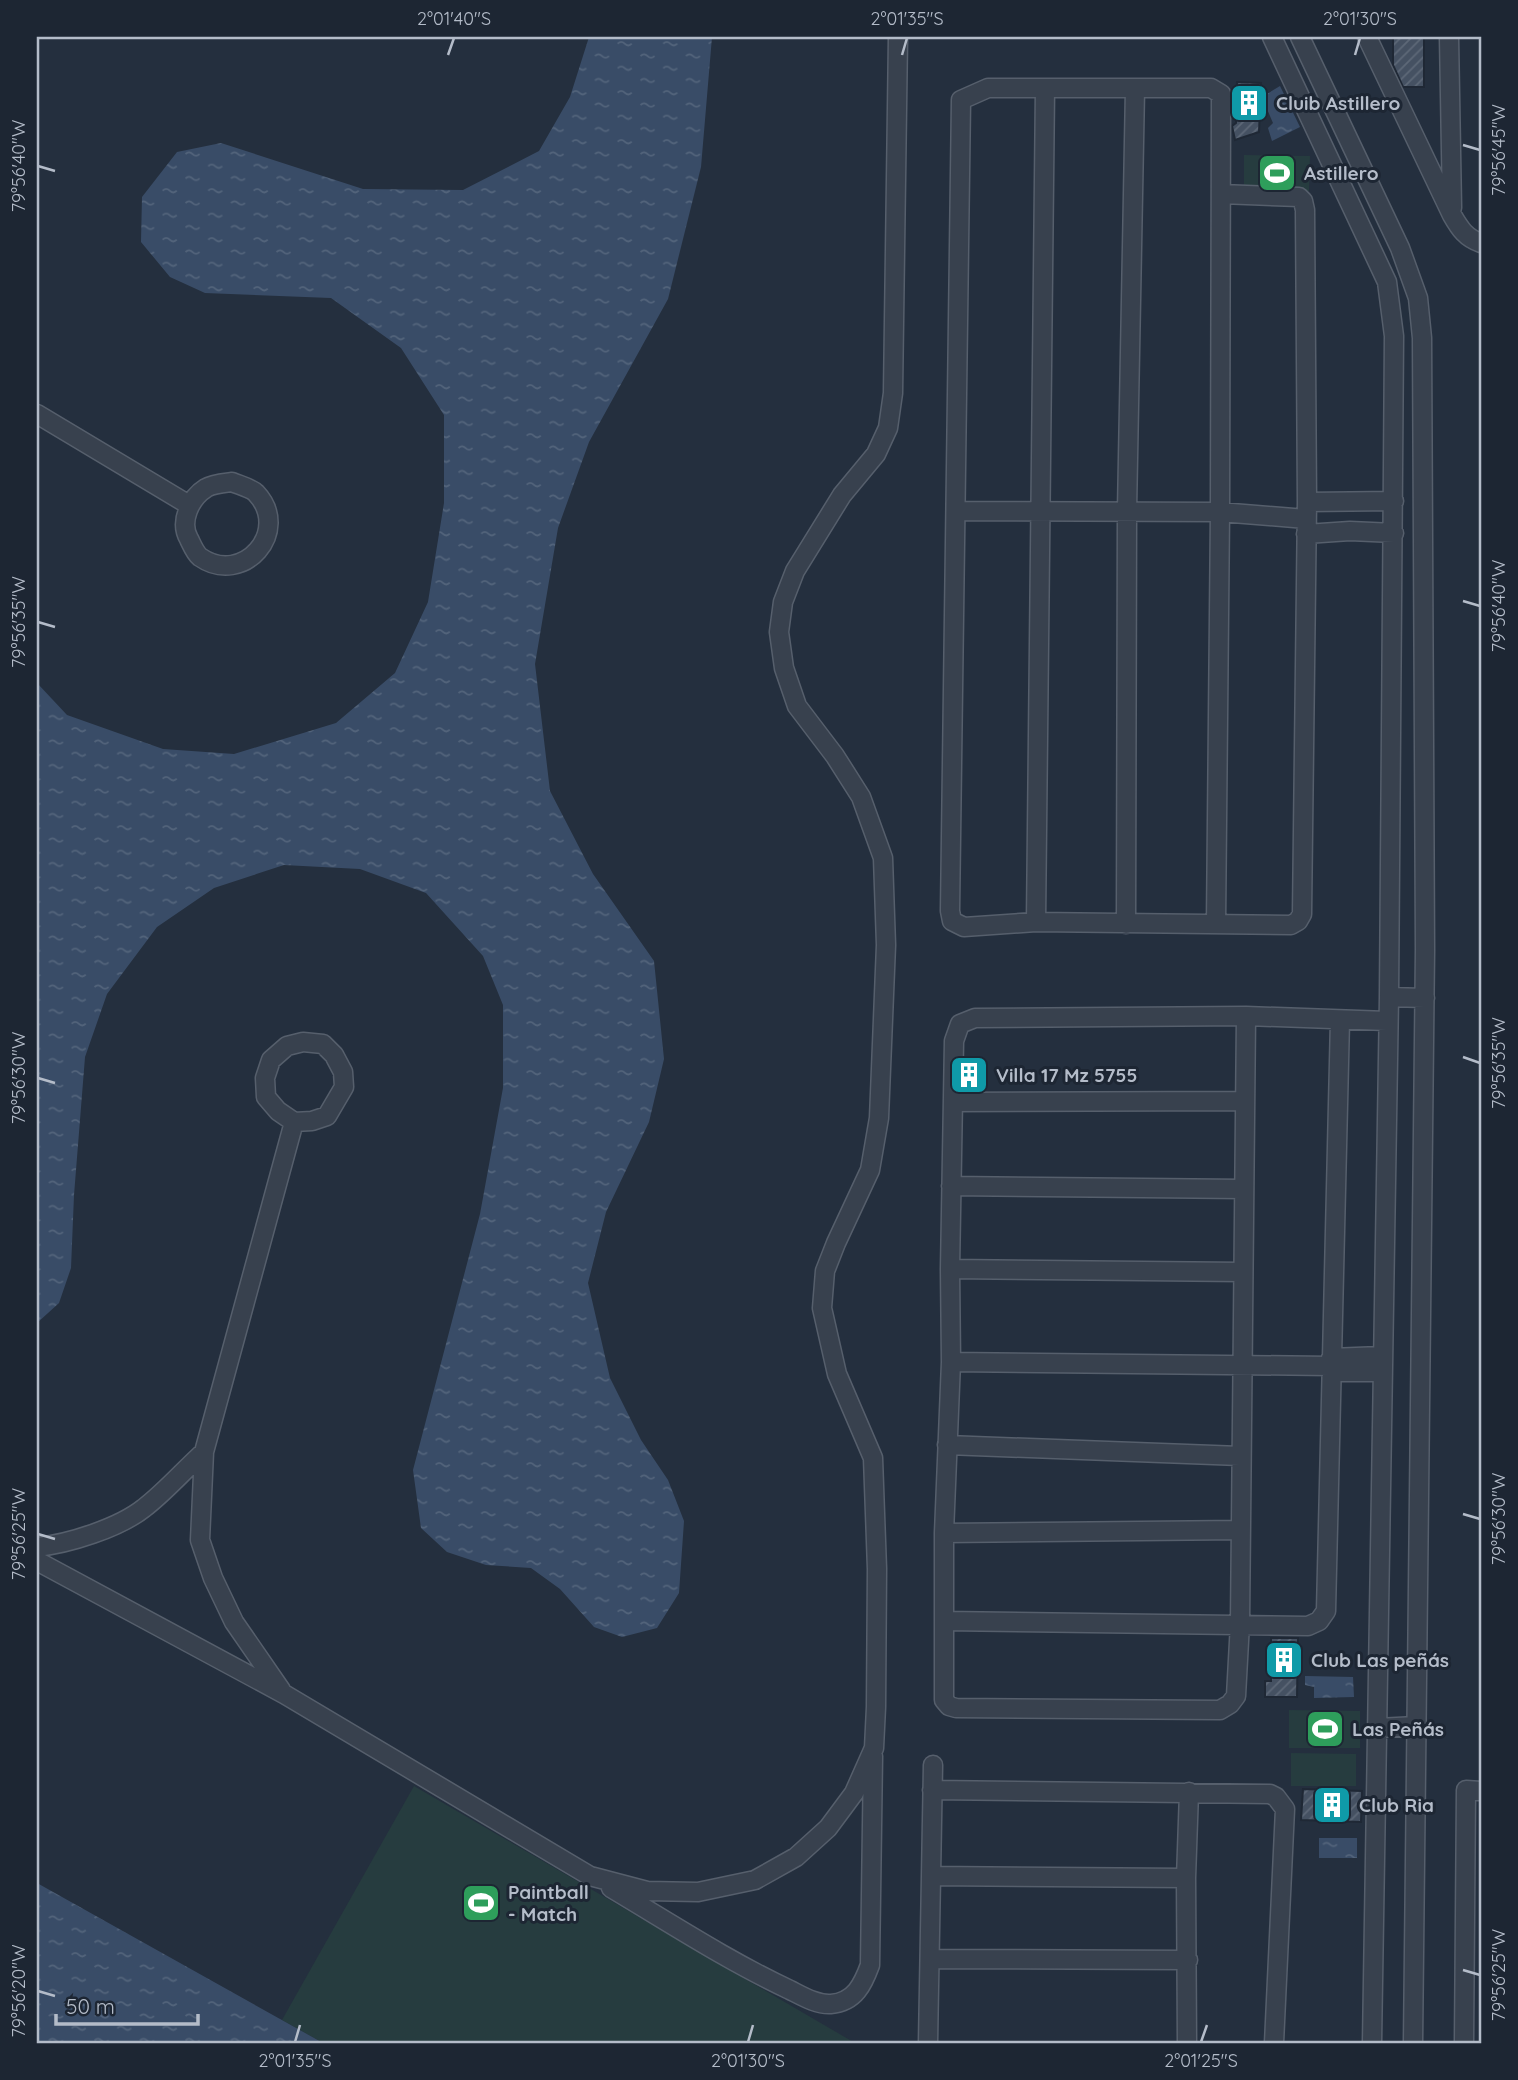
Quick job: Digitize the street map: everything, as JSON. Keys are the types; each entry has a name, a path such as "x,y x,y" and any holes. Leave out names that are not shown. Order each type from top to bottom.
{"street":[{"path":"37,1561 284,1694 758,1975 815,2002 831,2004 850,1998 861,1988 870,1965 876,1707 877,1569 873,1458 837,1374 822,1308 825,1271 870,1170 880,1118 886,946 883,858 861,797 835,755 797,706 784,668 779,632 783,602 794,572 842,495 876,454 888,428 893,393 898,37"},
{"path":"1300,37 1400,248 1418,298 1422,338 1424,998 1413,2043"},
{"path":"1367,37 1452,215 1462,233 1481,243"},
{"path":"1449,37 1452,215"},
{"path":"1275,38 1387,282 1394,336 1389,997 1372,2043"},
{"path":"1216,924 1221,94 1210,88 988,88 961,100 950,911 952,922 964,928 1036,922 1292,925 1302,914 1306,518 1305,210 1299,197 1221,194"},
{"path":"1036,922 1045,88"},
{"path":"1126,923 1127,510 1135,89"},
{"path":"1389,302 1418,298"},
{"path":"37,414 189,505"},
{"path":"232,482 255,492 268,514 267,539 249,561 223,567 198,556 191,544 185,532 189,505 207,487 232,482"},
{"path":"1306,518 1394,501"},
{"path":"957,511 1220,512 1306,518 1350,531 1394,533"},
{"path":"1389,997 1424,998"},
{"path":"1245,1016 1240,1623 1236,1696 1220,1710 948,1706 944,1700 944,1533 951,1362 954,1041 960,1024 975,1018 1245,1016 1387,1021"},
{"path":"944,1621 1308,1626 1320,1621 1325,1611 1340,1020"},
{"path":"303,1042 323,1044 334,1055 343,1072 344,1087 327,1116 312,1121 294,1122 278,1111 266,1097 265,1078 271,1060 287,1046 303,1042"},
{"path":"953,1102 1245,1101"},
{"path":"284,1694 234,1622 213,1578 200,1540 204,1452 294,1122"},
{"path":"951,1186 1244,1189"},
{"path":"950,1269 1243,1272"},
{"path":"951,1362 1382,1364"},
{"path":"947,1445 1240,1456"},
{"path":"37,1548 119,1523 132,1516 144,1509 204,1452"},
{"path":"944,1533 1240,1530"},
{"path":"1378,1728 1416,1726"},
{"path":"590,1876 647,1891 698,1892 755,1880 796,1857 828,1828 854,1793 874,1748"},
{"path":"928,2043 933,1765"},
{"path":"932,1790 1189,1792 1270,1794 1276,1797 1285,1809 1274,2043"},
{"path":"1464,2043 1466,1790 1481,1791"},
{"path":"1187,2043 1186,1878 1189,1792"},
{"path":"931,1876 1186,1878"},
{"path":"930,1959 1188,1960"}],"green space":[{"name":"Astillero","path":"1244,155 1310,156 1309,191 1244,191"},
{"name":"Las Peñás","path":"1289,1710 1360,1711 1360,1748 1289,1748"},
{"path":"1291,1753 1356,1754 1356,1786 1291,1786"},
{"name":"Paintball - Match","path":"414,1786 855,2043 323,2043 282,2020"}],"water":[{"path":"589,37 712,37 701,167 668,299 589,442 558,528 535,664 550,791 593,874 654,961 664,1059 649,1122 606,1212 588,1283 610,1378 641,1440 668,1480 684,1521 679,1593 657,1628 622,1637 594,1627 560,1589 531,1568 486,1565 447,1552 421,1528 413,1470 480,1214 503,1088 503,1005 483,956 426,893 360,869 284,865 214,888 157,927 107,994 85,1057 71,1268 59,1303 37,1323 37,683 67,715 163,749 234,754 336,723 395,673 428,602 444,503 444,415 401,348 331,298 205,293 170,277 141,242 142,197 177,152 221,143 363,189 463,190 539,151 570,97"},
{"path":"1280,86 1300,127 1272,141 1268,128 1273,123 1262,97"},
{"path":"1305,1676 1353,1677 1354,1697 1314,1698 1314,1687 1305,1685"},
{"path":"1319,1838 1357,1838 1357,1858 1319,1858"},
{"path":"37,1883 323,2043 37,2043"}],"building":[{"path":"1393,37 1424,37 1424,87 1403,87 1393,65"},
{"name":"Cluib Astillero","path":"1237,82 1261,83 1259,132 1235,140 1232,126 1236,123"},
{"path":"965,1062 985,1062 984,1089 965,1089"},
{"name":"Club Las peñás","path":"1271,1638 1298,1638 1297,1697 1265,1697 1265,1681 1271,1681"},
{"name":"Club Ria","path":"1303,1789 1362,1791 1361,1822 1301,1820"}],"place":[{"name":"Cluib Astillero","path":"1249,103"},
{"name":"Astillero","path":"1277,173"},
{"name":"Villa 17 Mz 5755","path":"969,1075"},
{"name":"Club Las peñás","path":"1284,1660"},
{"name":"Las Peñás","path":"1325,1729"},
{"name":"Club Ria","path":"1332,1805"},
{"name":"Paintball - Match","path":"481,1903"}]}
